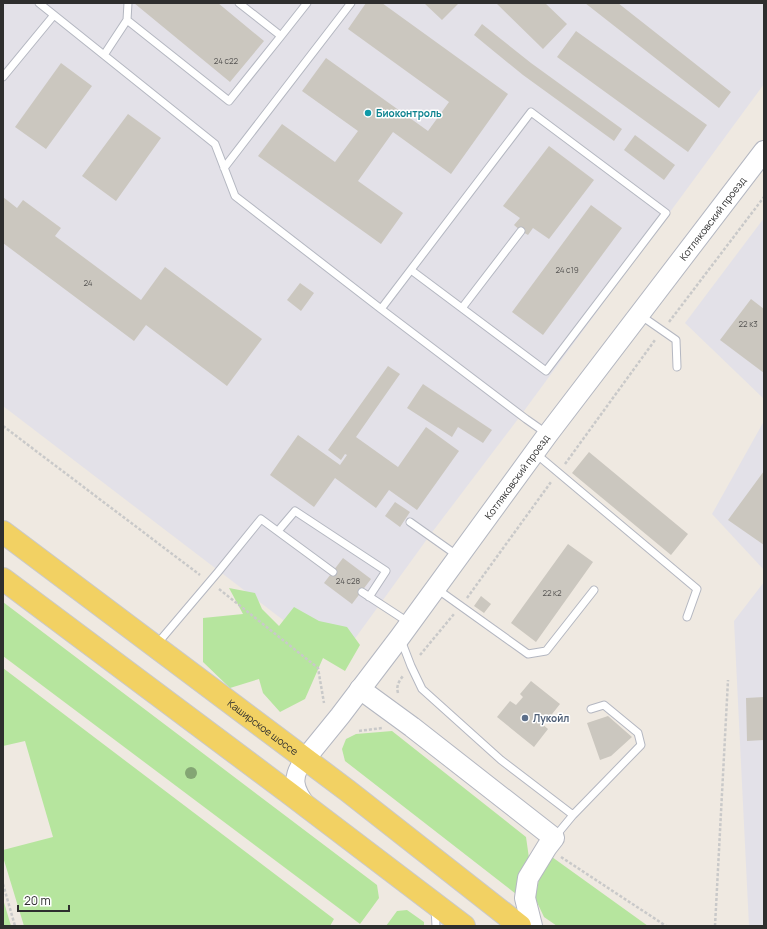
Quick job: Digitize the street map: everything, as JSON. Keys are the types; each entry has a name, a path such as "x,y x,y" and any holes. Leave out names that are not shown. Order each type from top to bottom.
{"main road":[{"name":"Котляковский проезд","path":"305,759 405,630 548,434 764,151"},
{"name":"Каширское шоссе","path":"3,532 354,796 520,926"},
{"path":"3,578 464,926"},
{"path":"360,689 412,727 554,838 546,847 528,878 525,898 532,926"}],"street":[{"name":"Котляковский проезд","path":"305,759 297,771 296,784 300,796 310,809"}],"lane":[{"path":"39,3 214,144 235,196 381,309 548,434"},
{"path":"104,55 127,20 128,3"},
{"path":"239,3 281,36"},
{"path":"127,20 229,101 307,3"},
{"path":"224,168 351,3"},
{"path":"3,77 54,14"},
{"path":"381,309 531,112 666,213 546,372 411,270"},
{"path":"462,308 521,230"},
{"path":"639,315 676,340 677,367"},
{"path":"535,452 697,589 687,617"},
{"path":"278,532 295,511 386,571 369,597"},
{"path":"155,646 210,582 261,519 333,572"},
{"path":"410,522 458,556"},
{"path":"436,588 528,654 546,651 594,590"},
{"path":"362,592 405,630 411,666 422,689 501,760 572,815"},
{"path":"554,838 572,815 641,745 638,734 604,705 591,708"},
{"path":"435,904 436,926"}],"path":[{"path":"3,426 210,582 318,668 324,703"},
{"path":"715,926 728,680"},
{"path":"3,884 15,926"}],"shaded area":[{"path":"3,3 764,3 764,84 521,415 430,535 338,662 3,406"},
{"path":"764,218 764,399 685,323"},
{"path":"764,421 764,570 712,514"},
{"path":"764,582 764,926 749,926 734,621"}],"green space":[{"path":"229,588 255,593 262,609 279,626 294,607 319,621 347,627 360,645 345,671 323,658 305,699 280,712 263,693 259,679 230,688 203,662 203,618 243,614"},
{"path":"3,602 377,885 379,898 360,924 3,656"},
{"path":"3,668 334,919 330,926 24,926 3,857 3,850 53,837 25,741 3,746"},
{"path":"392,731 526,837 529,858 518,876 516,894 345,761 342,749 346,739 356,734"},
{"path":"552,857 648,926 557,926 544,917 535,898 540,875"},
{"path":"3,899 11,926 3,926"},
{"path":"407,910 424,922 424,926 386,926 397,911"}],"building":[{"path":"134,3 218,3 264,41 230,82"},
{"name":"Биоконтроль","path":"366,3 382,3 508,94 451,174 393,132 358,181 403,213 381,244 258,156 282,124 335,162 358,131 302,91 326,58 428,131 449,102 348,29"},
{"path":"424,3 459,3 442,20"},
{"path":"496,3 545,3 567,24 543,49"},
{"path":"585,3 618,3 731,92 719,108"},
{"path":"482,24 531,63 622,129 614,141 523,75 474,35"},
{"path":"576,31 707,125 688,152 557,57"},
{"path":"61,63 92,86 46,149 15,127"},
{"path":"128,114 161,138 116,201 82,176"},
{"path":"635,135 675,165 664,180 624,150"},
{"path":"549,146 594,180 549,239 533,228 528,235 521,231 514,225 520,218 503,206"},
{"path":"3,197 17,208 23,200 61,228 55,236 141,300 165,267 262,339 227,386 146,325 134,341 3,243"},
{"path":"591,205 622,228 543,335 512,312"},
{"path":"300,283 314,293 301,311 287,300"},
{"path":"751,299 764,309 764,373 720,340"},
{"path":"388,366 400,374 356,437 398,467 426,427 459,451 417,510 389,490 376,508 335,478 314,507 270,475 298,435 340,465 347,455 345,454 341,460 328,450"},
{"path":"423,384 492,430 483,443 458,427 452,437 407,408"},
{"path":"589,452 688,534 671,555 572,473"},
{"path":"764,471 764,545 728,520"},
{"path":"395,502 410,512 400,527 385,516"},
{"path":"568,544 593,562 536,642 511,623"},
{"path":"343,558 371,579 352,604 324,583"},
{"path":"481,596 491,604 484,613 474,606"},
{"path":"531,681 560,704 549,718 546,715 540,722 548,729 534,747 497,717 510,701 516,705 523,697 520,694"},
{"path":"764,697 764,740 747,741 746,698"},
{"path":"608,716 632,737 611,756 600,760 587,723"}],"place":[{"name":"Биоконтроль","path":"368,113"},
{"name":"Лукойл","path":"525,718"}]}
